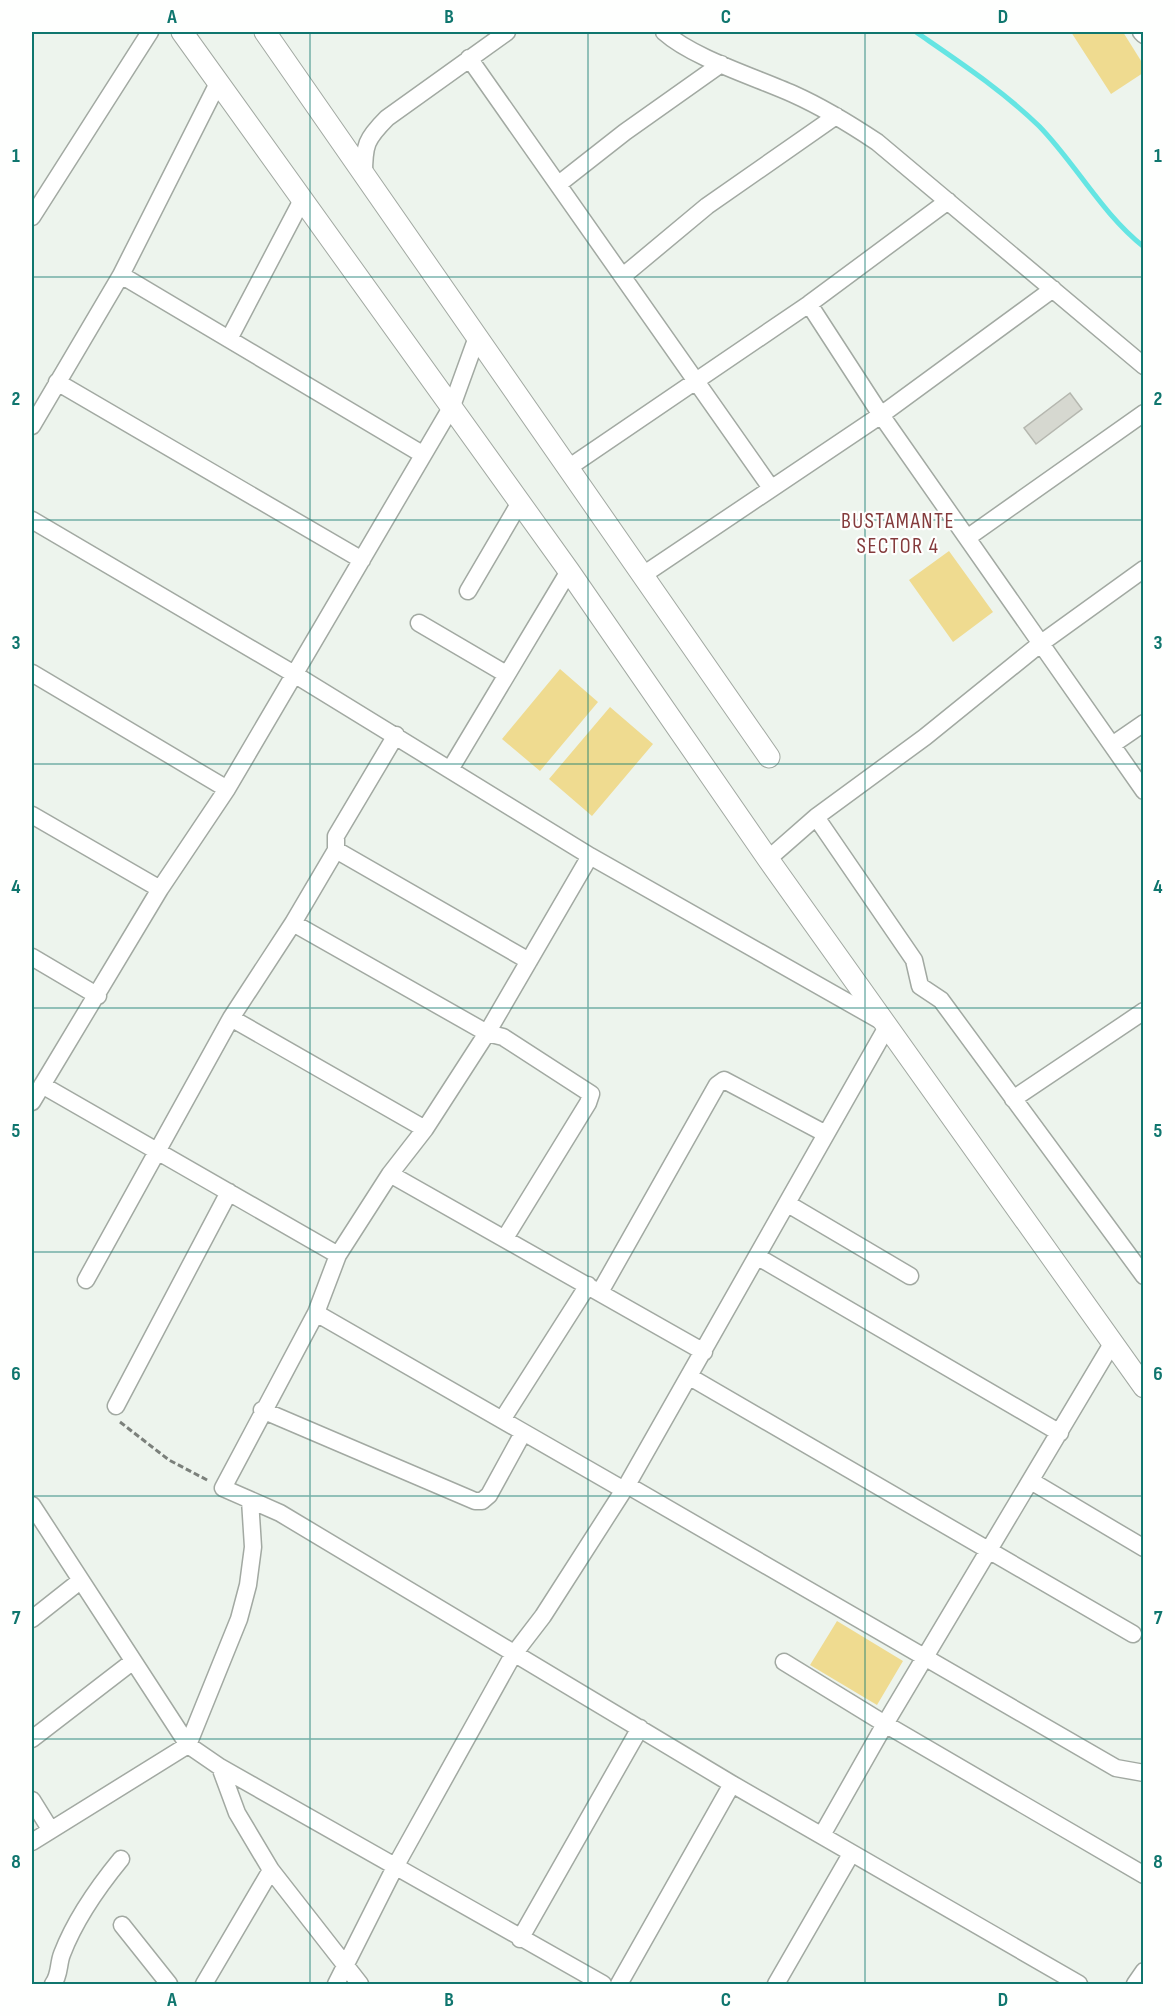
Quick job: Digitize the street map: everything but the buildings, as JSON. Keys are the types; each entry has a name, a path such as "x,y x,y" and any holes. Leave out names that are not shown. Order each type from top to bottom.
{"street":[{"path":"32,218 150,32"},
{"path":"182,32 452,406 768,859 1143,1387"},
{"path":"265,32 769,757"},
{"path":"364,174 364,147 373,132 387,118 507,32"},
{"path":"664,32 721,64 794,94 836,116 877,142 1143,366"},
{"path":"470,58 560,183 771,488"},
{"path":"560,183 625,132 721,64"},
{"path":"32,426 122,275 218,83"},
{"path":"623,276 707,206 836,116"},
{"path":"229,339 302,201"},
{"path":"568,468 809,304 948,201"},
{"path":"122,275 422,454"},
{"path":"643,575 881,415 1053,289"},
{"path":"809,304 881,415 1143,791"},
{"path":"32,1101 98,996 160,889 227,789 452,406 477,337"},
{"path":"57,382 362,560"},
{"path":"967,538 1143,413"},
{"path":"468,591 519,504"},
{"path":"32,520 451,768 590,856 888,1025"},
{"path":"768,859 816,817 926,738 1040,644 1143,569"},
{"path":"451,768 569,571"},
{"path":"420,623 506,674"},
{"path":"32,673 227,789"},
{"path":"1112,745 1143,723"},
{"path":"86,1280 231,1018 293,924 336,850 336,836 396,735"},
{"path":"32,814 160,889"},
{"path":"816,817 914,960 920,986 941,1000 1143,1276"},
{"path":"336,850 530,961"},
{"path":"590,856 487,1033 425,1129 390,1174 338,1255 316,1313 262,1410 223,1488 280,1513 513,1655 822,1835 1062,1980 1080,1984"},
{"path":"293,924 487,1033 502,1037 591,1094 505,1238"},
{"path":"32,957 98,996"},
{"path":"1013,1100 1143,1011"},
{"path":"231,1018 425,1129"},
{"path":"336,1984 395,1867 513,1655 543,1616 626,1488 888,1025"},
{"path":"502,1420 594,1289 717,1085 723,1080 826,1134"},
{"path":"42,1085 338,1255"},
{"path":"390,1174 704,1352"},
{"path":"116,1406 229,1192"},
{"path":"788,1204 910,1276"},
{"path":"758,1257 1060,1433"},
{"path":"316,1313 523,1433 626,1488 1116,1768 1143,1773"},
{"path":"822,1835 885,1724 990,1552 1113,1342"},
{"path":"690,1377 1133,1634"},
{"path":"262,1410 475,1501 482,1501 489,1495 523,1433"},
{"path":"1031,1481 1143,1548"},
{"path":"32,1842 188,1745 239,1619 248,1585 253,1547 250,1500"},
{"path":"32,1505 188,1745 220,1767 603,1984"},
{"path":"32,1619 80,1581"},
{"path":"32,1739 132,1662"},
{"path":"783,1662 1143,1875"},
{"path":"520,1939 640,1728"},
{"path":"220,1767 237,1813 271,1870 360,1984"},
{"path":"619,1984 732,1784"},
{"path":"32,1800 50,1829"},
{"path":"776,1984 851,1854"},
{"path":"53,1984 58,1978 61,1955 92,1898 121,1859"},
{"path":"204,1984 271,1870"},
{"path":"122,1925 170,1984"},
{"path":"1136,1984 1143,1971"}],"path":[{"path":"116,1406 118,1419 127,1428 169,1460 223,1488"}],"shaded area":[{"path":"1071,32 1123,32 1143,64 1143,73 1111,94"},
{"path":"949,551 993,612 953,642 909,580"},
{"path":"560,669 598,702 540,771 502,739"},
{"path":"610,707 653,744 592,816 549,779"},
{"path":"837,1621 903,1661 877,1705 810,1665"}],"waterway":[{"path":"916,32 995,88 1039,126 1115,220 1144,247"}],"district":[{"name":"BUSTAMANTE SECTOR 4","path":"898,534"}]}
